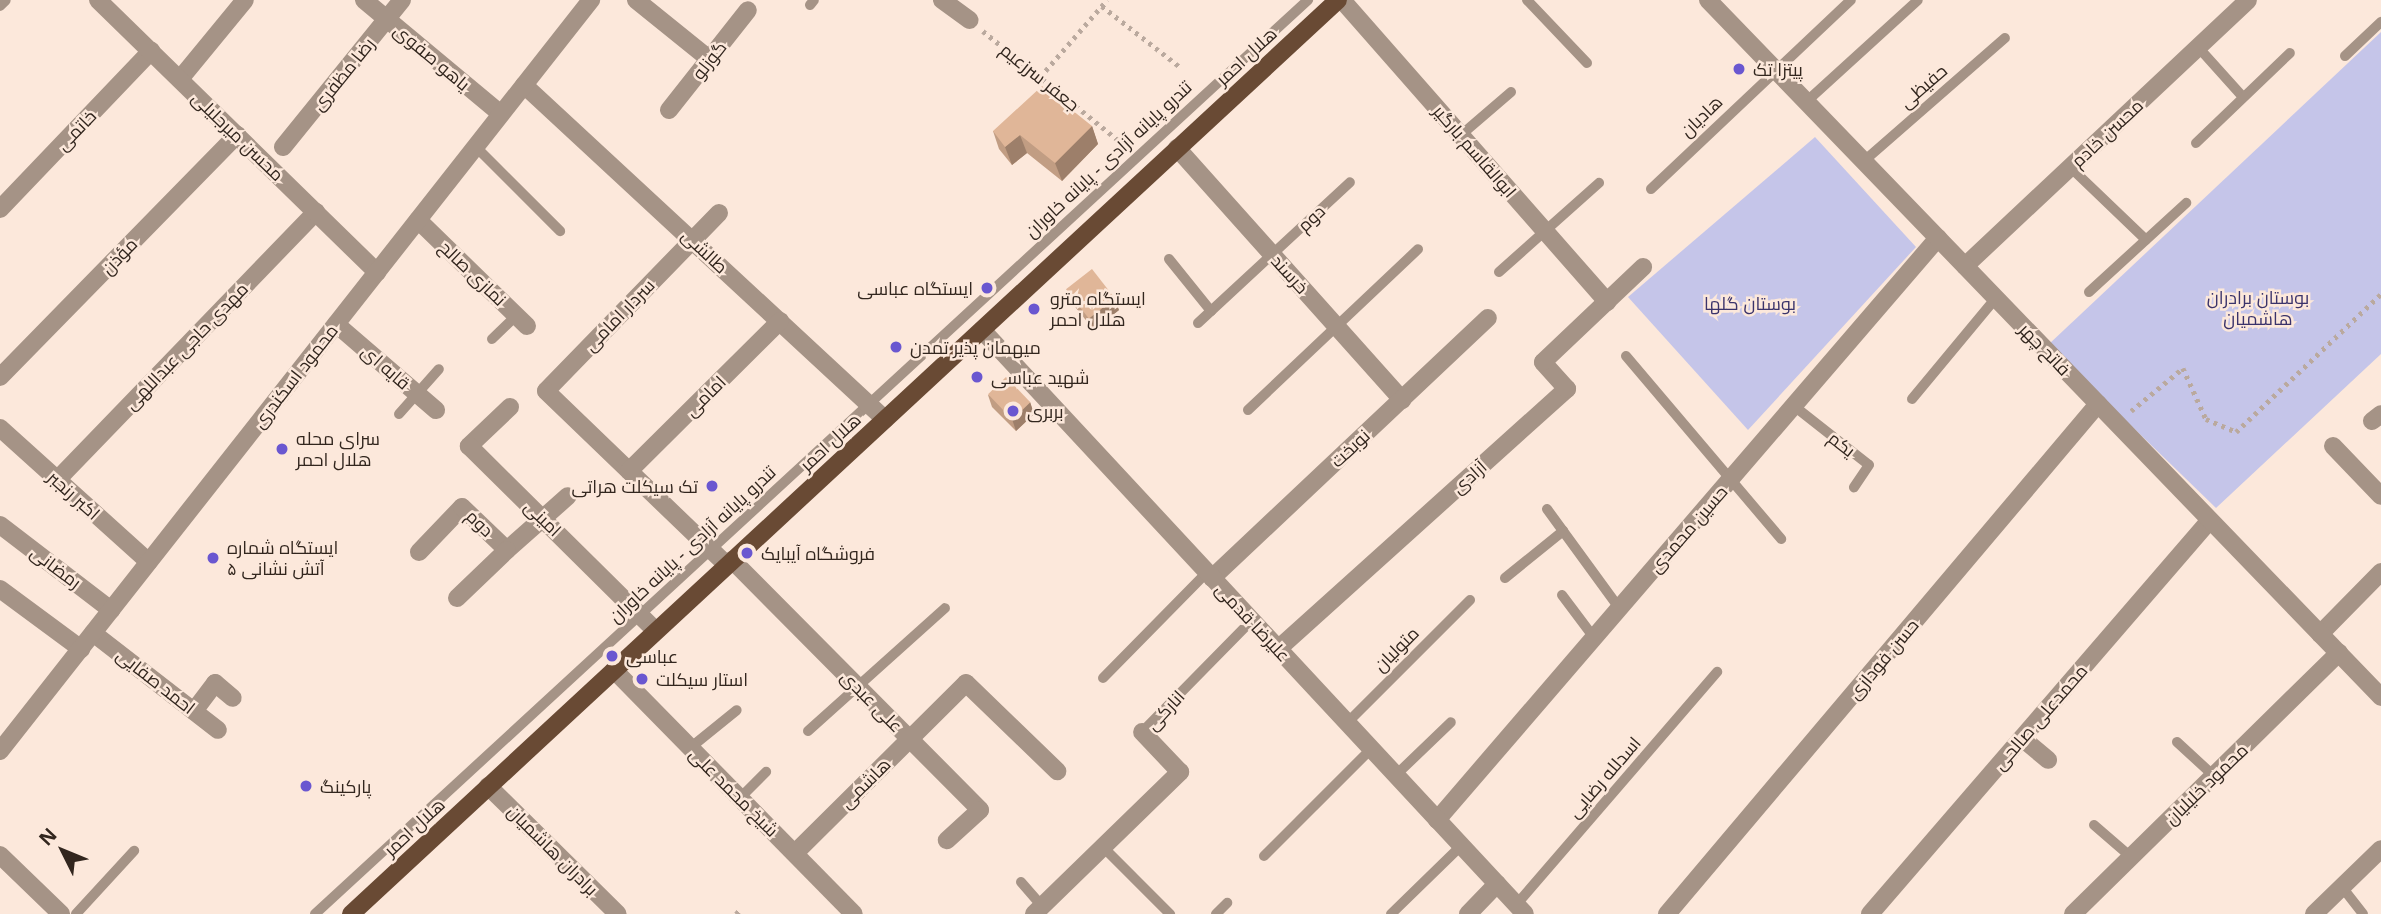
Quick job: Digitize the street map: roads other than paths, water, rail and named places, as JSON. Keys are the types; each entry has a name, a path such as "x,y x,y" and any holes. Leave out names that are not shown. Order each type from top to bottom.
{"main road":[{"name":"هلال احمر","path":"351,914 1340,0"}],"street":[{"name":"محسن میرجلیلی","path":"98,0 377,272"},
{"path":"180,79 245,0"},
{"name":"یاهو صفوی","path":"364,0 501,114"},
{"name":"رضا مظفری","path":"283,147 402,0"},
{"name":"محمود اسکندری","path":"0,751 591,0"},
{"path":"636,0 709,59"},
{"path":"942,0 970,20"},
{"name":"ابوالقاسم بارگیر","path":"1340,0 1607,302"},
{"name":"فاتح چهر","path":"1709,0 2381,697"},
{"name":"محسن خادم","path":"1965,266 2248,0"},
{"name":"گوزلو","path":"669,110 748,10"},
{"name":"خاتمی","path":"0,209 151,51"},
{"name":"طالشی","path":"524,85 885,419"},
{"name":"مؤذن","path":"0,377 237,135"},
{"name":"خرسند","path":"1177,148 1402,400"},
{"name":"مهدی حاجی عبداللهی","path":"57,480 316,212"},
{"name":"سردار امامی","path":"629,471 546,391 719,213"},
{"name":"نمازی صالح","path":"418,220 522,321"},
{"name":"حسین محمدی","path":"1437,820 1938,238"},
{"path":"1607,302 1643,267"},
{"name":"آزادی","path":"1278,649 1567,389 1542,362 1607,302"},
{"name":"نوبخت","path":"1210,575 1488,318"},
{"name":"امامی","path":"629,471 780,321"},
{"name":"قایه ای","path":"336,324 436,410"},
{"name":"علیرضا قدمی","path":"982,330 1521,909"},
{"name":"حسن فودازی","path":"1667,914 2098,404"},
{"name":"امینی","path":"510,407 469,446 544,517 656,631"},
{"name":"اکبر رنجبر","path":"0,428 149,562"},
{"path":"2333,446 2381,496"},
{"path":"629,471 711,550 730,563"},
{"path":"544,517 568,496"},
{"name":"دوم","path":"419,552 462,507 507,550 544,517"},
{"name":"محمدعلی صالحی","path":"1870,914 2210,520"},
{"name":"رمضانی","path":"0,525 111,610"},
{"path":"457,598 507,550"},
{"name":"علی عبدی","path":"730,563 980,810 947,840"},
{"path":"2320,634 2378,579"},
{"path":"0,589 81,649"},
{"name":"احمد صفایی","path":"93,633 218,730"},
{"name":"محمود خلیلیان","path":"2073,914 2339,653"},
{"name":"شیخ محمد علی","path":"614,670 854,914"},
{"path":"194,711 215,683 233,698"},
{"name":"هاشمی","path":"795,853 966,684 1057,771"},
{"name":"انارکی","path":"1103,847 1181,772 1142,732"},
{"path":"2022,738 2048,760"},
{"name":"برادران هاشمیان","path":"488,786 618,914"},
{"path":"1038,910 1103,847"},
{"path":"2314,914 2381,849"},
{"path":"0,855 61,914"},
{"path":"1468,914 1497,884"}],"lane":[{"path":"0,6 6,0"},
{"name":"تندرو پایانه آزادی - پایانه خاوران","path":"315,914 1308,0"},
{"path":"1527,0 1587,63"},
{"name":"هادیان","path":"1651,189 1774,68 1851,0"},
{"path":"1807,102 1918,0"},
{"path":"2346,56 2381,22"},
{"name":"حفیظی","path":"1864,161 2005,37"},
{"path":"2198,47 2243,97"},
{"path":"2196,143 2290,52"},
{"path":"1461,135 1511,92"},
{"path":"476,146 560,231"},
{"path":"2070,167 2146,240"},
{"name":"دوم","path":"1198,323 1350,181"},
{"path":"1499,272 1599,183"},
{"path":"2089,292 2186,203"},
{"path":"1248,410 1418,249"},
{"path":"1169,259 1211,311"},
{"path":"1912,399 1996,298"},
{"path":"492,339 522,321"},
{"path":"1626,356 1781,539"},
{"path":"399,414 439,369"},
{"name":"یکم","path":"1794,406 1869,465 1854,487"},
{"path":"1547,509 1620,609"},
{"path":"1505,578 1563,531"},
{"path":"1103,678 1210,575"},
{"path":"1562,595 1595,639"},
{"name":"متولیان","path":"1347,723 1470,600"},
{"path":"808,732 945,608"},
{"name":"انارکی","path":"1142,732 1252,620"},
{"name":"اسدلله رضایی","path":"1521,909 1717,672"},
{"path":"690,748 737,710"},
{"path":"1396,775 1451,722"},
{"path":"2177,742 2214,776"},
{"path":"1264,856 1371,748"},
{"path":"740,798 766,772"},
{"path":"2094,825 2131,857"},
{"path":"1391,914 1461,846"},
{"path":"1103,847 1170,914"},
{"path":"76,914 134,851"},
{"path":"1021,882 1038,910"},
{"path":"2342,887 2364,914"},
{"path":"1216,914 1227,903"}],"place":[{"name":"پیتزا تک","path":"1739,69"},
{"name":"ایستگاه عباسی","path":"987,288"},
{"name":"ایستگاه مترو هلال احمر","path":"1034,309"},
{"name":"میهمان پذیر تمدن","path":"896,347"},
{"name":"شهید عباسی","path":"977,377"},
{"name":"بربری","path":"1013,411"},
{"name":"سرای محله هلال احمر","path":"282,449"},
{"name":"تک سیکلت هراتی","path":"712,486"},
{"name":"فروشگاه آیبایک","path":"747,553"},
{"name":"ایستگاه شماره ۵ آتش نشانی","path":"213,558"},
{"name":"عباسی","path":"612,656"},
{"name":"استار سیکلت","path":"642,679"},
{"name":"پارکینگ","path":"306,786"}],"park label":[{"name":"بوستان گلها","path":"1750,303"},
{"name":"بوستان برادران هاشمیان","path":"2258,308"}]}
